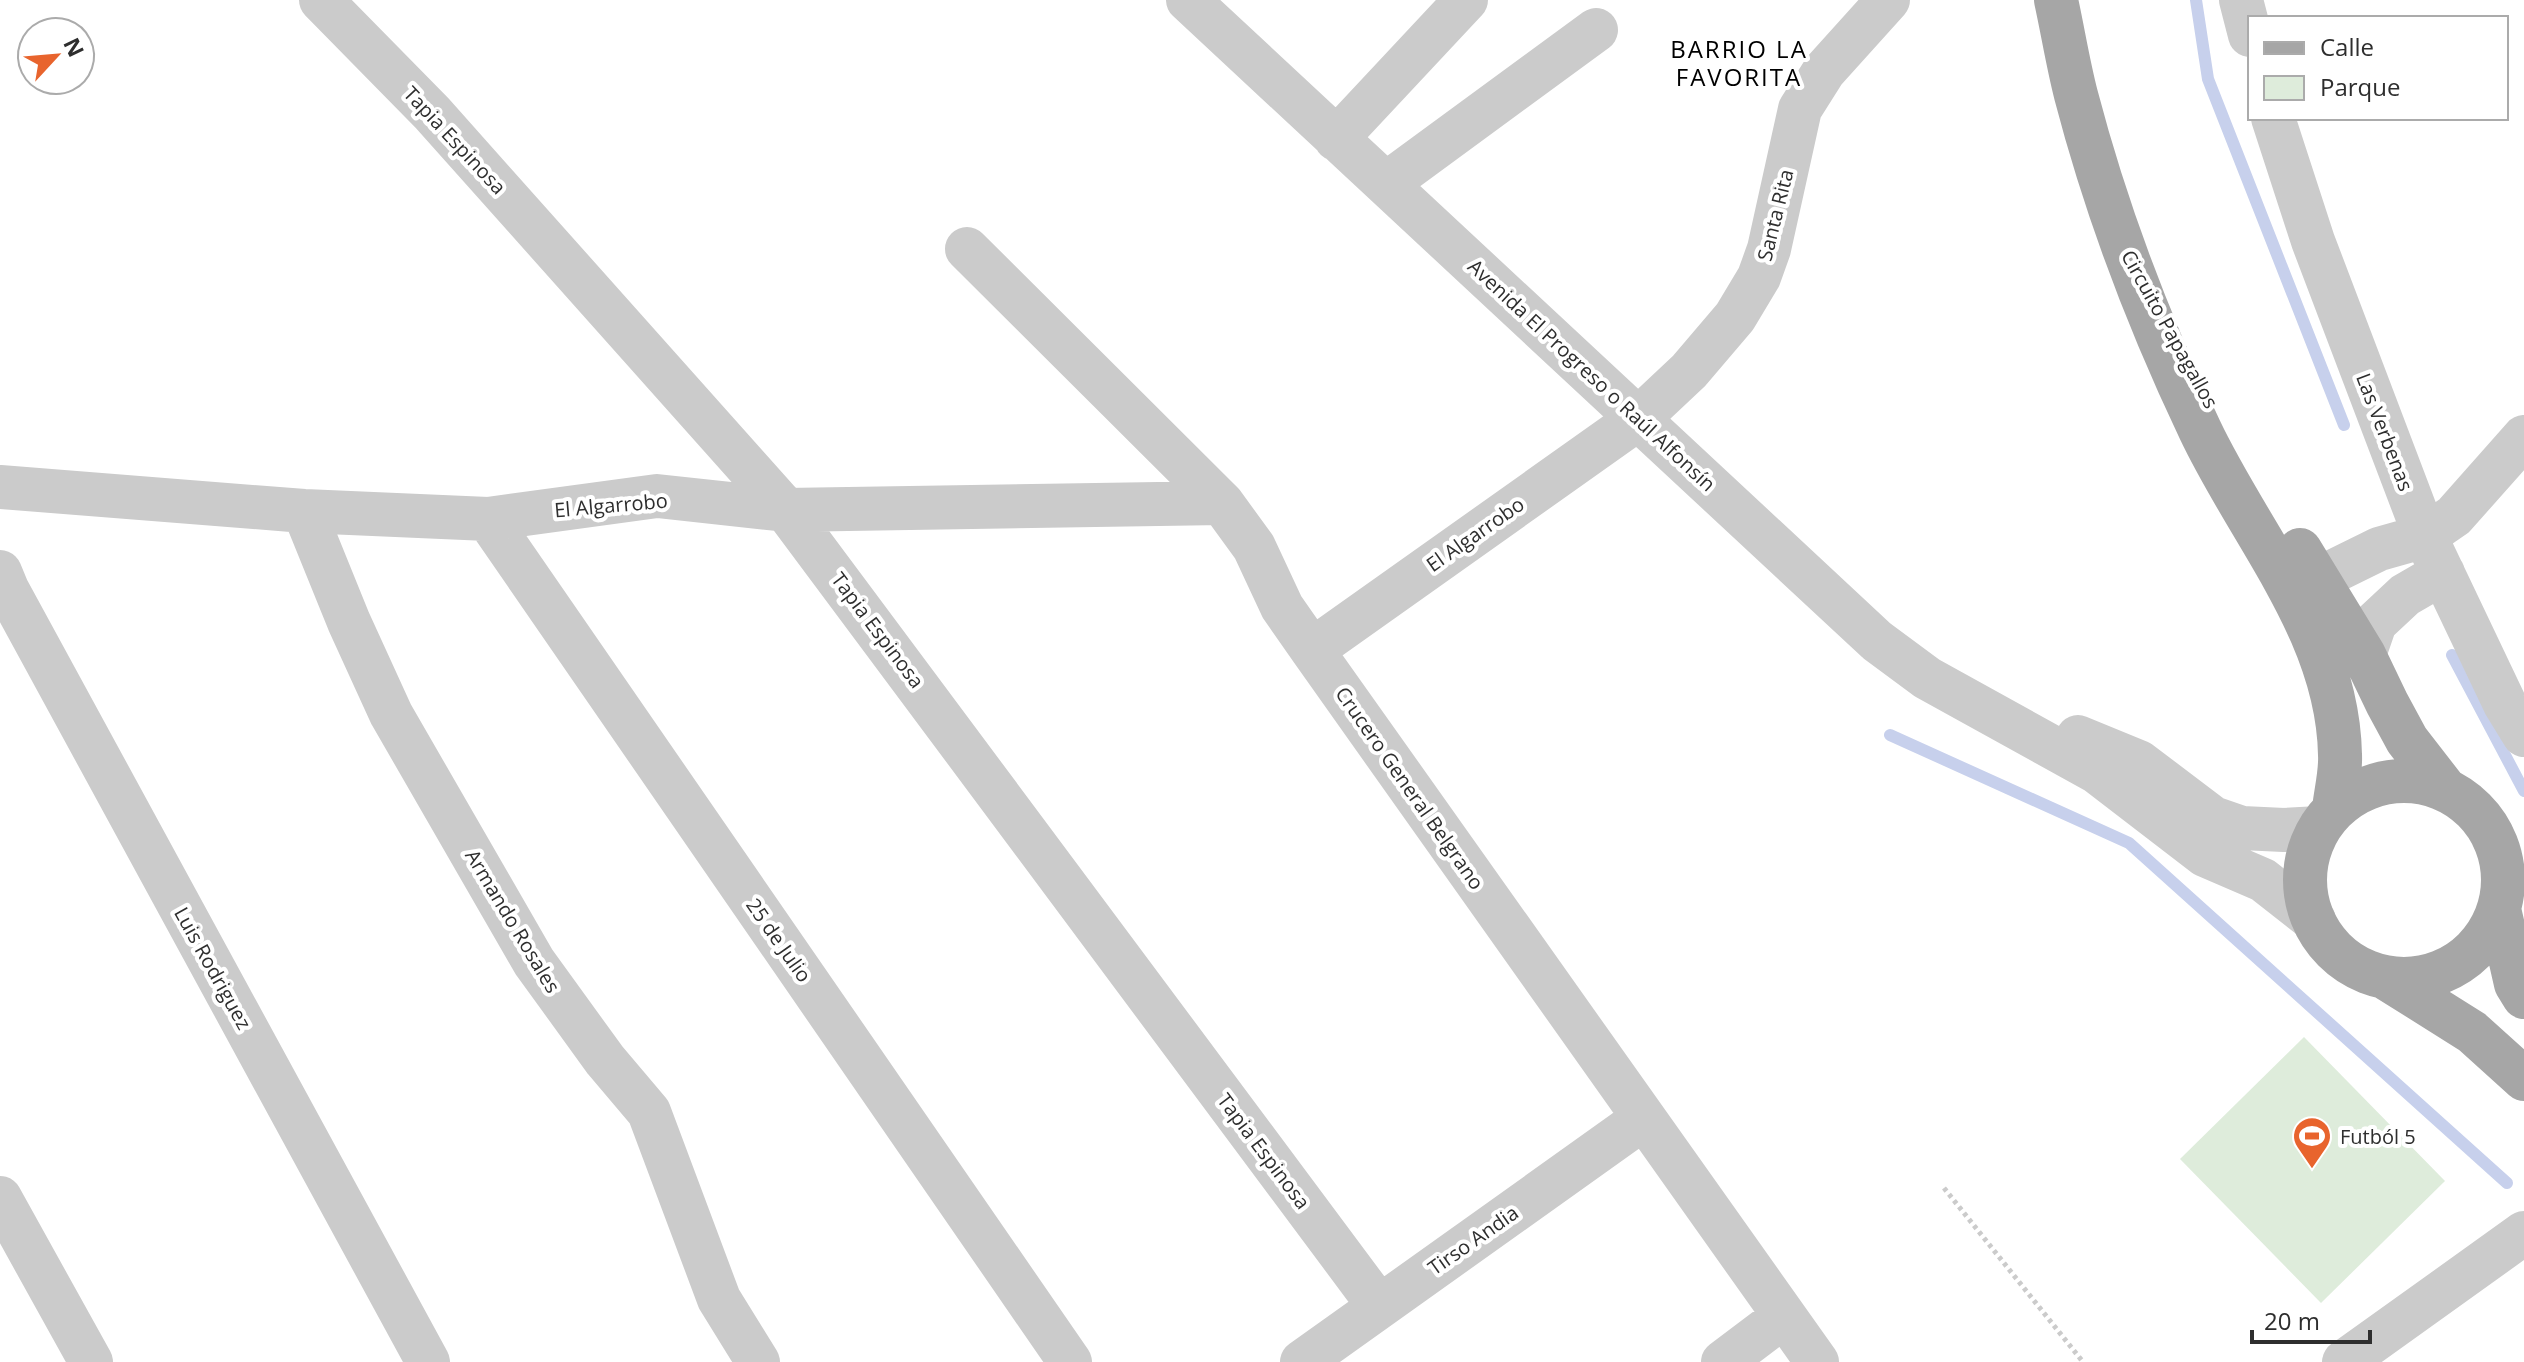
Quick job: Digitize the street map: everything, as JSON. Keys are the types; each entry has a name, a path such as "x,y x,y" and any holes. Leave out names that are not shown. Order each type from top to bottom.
{"main road":[{"name":"Circuito Papagallos","path":"2056,0 2076,94 2118,236 2201,432 2310,594 2364,655 2407,740 2445,789"},
{"name":"Circuito Papagallos","path":"2310,594 2338,719 2341,757 2327,818"},
{"path":"2386,978 2410,980 2434,975 2456,965 2475,951 2489,932 2499,909 2503,881 2500,852 2488,826 2469,805 2445,789 2416,781 2387,782 2359,791 2327,818 2310,849 2305,873 2306,897 2314,920 2326,941 2343,958 2386,978 2472,1032 2524,1079"},
{"path":"2499,909 2516,984 2524,997"}],"street":[{"name":"Tapia Espinosa","path":"321,0 432,113 786,510 1379,1306"},
{"name":"Avenida El Progreso o Raúl Alfonsín","path":"1188,0 1877,641 1927,678 2097,772 2205,855 2263,880 2314,920"},
{"path":"1336,139 1466,0"},
{"name":"Santa Rita","path":"1639,418 1689,371 1743,304 1759,277 1769,249 1800,109 1824,71 1888,0"},
{"path":"2241,0 2248,27"},
{"path":"1386,184 1596,30"},
{"name":"Las Verbenas","path":"2274,120 2313,241 2434,554 2505,704 2524,735"},
{"name":"Crucero General Belgrano","path":"967,249 1222,503 1254,547 1282,607 1817,1362"},
{"name":"El Algarrobo","path":"1312,650 1639,418"},
{"path":"2364,655 2375,623 2405,595 2434,554 2454,516 2524,437"},
{"name":"El Algarrobo","path":"0,487 304,511 488,519 657,496 786,510 1222,503"},
{"name":"Armando Rosales","path":"304,511 391,714 534,962 605,1060 649,1112 719,1299 758,1362"},
{"name":"25 de Julio","path":"488,519 1070,1362"},
{"path":"2310,594 2379,549 2434,554"},
{"name":"Luis Rodriguez","path":"0,572 428,1362"},
{"path":"2014,724 2070,734 2139,762 2213,818 2242,828 2284,830 2327,818"},
{"name":"Tirso Andia","path":"1302,1362 1644,1118"},
{"path":"0,1198 91,1362"},
{"path":"2344,1362 2524,1233"},
{"path":"1723,1362 1784,1316"}],"path":[{"path":"1944,1188 2083,1362"}],"green space":[{"name":"Futból 5","path":"2304,1037 2445,1181 2321,1303 2180,1159"}],"waterway":[{"path":"2196,0 2208,79 2344,425"},
{"path":"2452,655 2524,791"},
{"path":"1890,735 2129,843 2507,1183"}],"place":[{"name":"Futból 5","path":"2312,1170"}],"district":[{"name":"BARRIO LA FAVORITA","path":"1739,62"}]}
